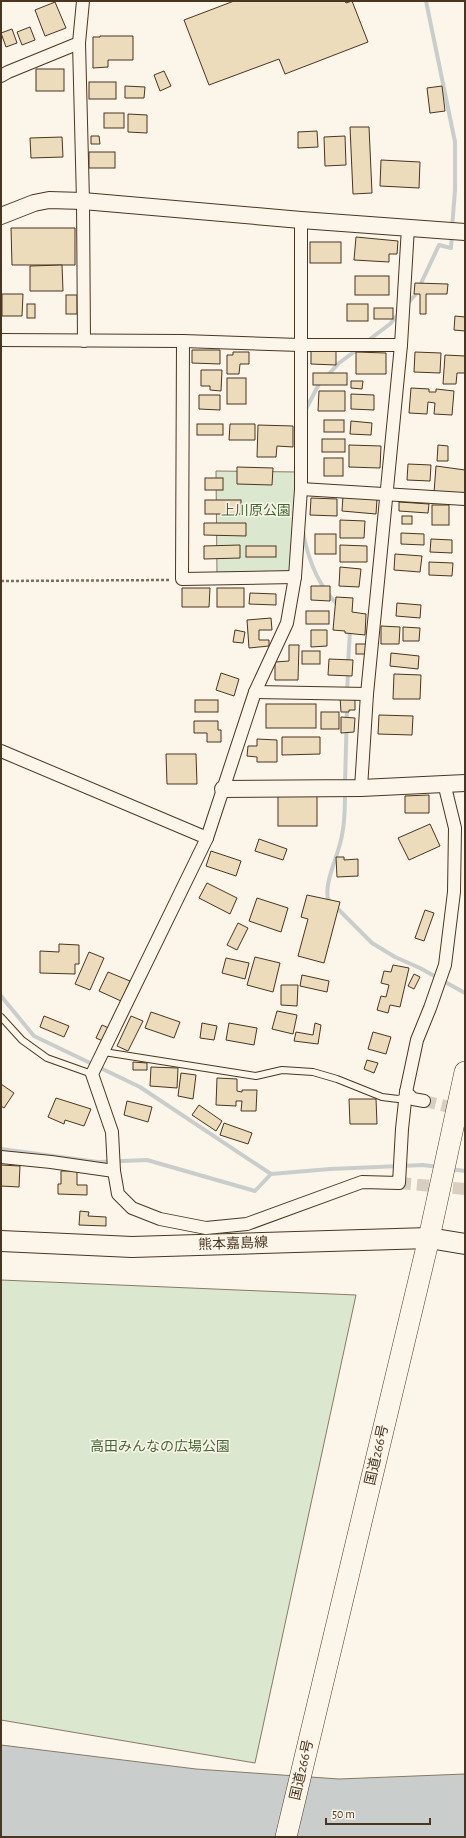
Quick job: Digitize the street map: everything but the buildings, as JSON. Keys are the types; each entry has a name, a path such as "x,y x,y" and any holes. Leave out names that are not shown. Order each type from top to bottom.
{"highway":[{"name":"国道266号","path":"286,1837 430,1238 465,1072"}],"main road":[{"name":"熊本嘉島線","path":"1,1241 132,1247 430,1238 465,1244"}],"street":[{"path":"84,1 79,43 83,201 84,341"},
{"path":"1,76 79,43"},
{"path":"1,216 34,203 49,200 83,201 301,220 465,232"},
{"path":"301,220 301,489 295,577 287,623 255,692 207,838 92,1074 112,1132 114,1171 118,1194 132,1208 160,1219 206,1228 247,1224 362,1182 399,1183 402,1130 406,1095 417,1040 445,965 454,892 455,828 444,783"},
{"path":"361,788 367,694 401,345 408,227"},
{"path":"1,340 183,341 300,345 401,345"},
{"path":"183,341 182,580 295,577"},
{"path":"301,489 387,493 465,499"},
{"path":"255,692 367,694"},
{"path":"1,751 207,838"},
{"path":"223,789 361,788 465,783"},
{"path":"406,1095 413,1099 424,1101"},
{"path":"1,1157 114,1171"}],"lane":[{"path":"1,1017 22,1040 47,1058 92,1074"},
{"path":"104,1052 256,1076 282,1070 313,1072 337,1079 382,1097 398,1099 406,1095"}],"path":[{"path":"1,581 67,582 182,580"}],"green space":[{"name":"上川原公園","path":"216,471 298,472 292,577 217,574"},
{"name":"高田みんなの広場公園","path":"1,1280 356,1295 255,1763 1,1720"}],"shaded area":[{"path":"1,1745 196,1769 339,1779 465,1774 465,1837 1,1837"}],"waterway":[{"path":"426,1 455,142 455,190 452,228"},
{"path":"407,304 416,294 439,245 451,248 452,234"},
{"path":"366,342 390,324 400,312"},
{"path":"327,376 339,363 358,349"},
{"path":"305,411 320,382"},
{"path":"303,532 311,562 319,581 338,605"},
{"path":"348,665 350,630"},
{"path":"347,693 348,672"},
{"path":"345,785 347,708"},
{"path":"345,792 343,830 328,884 328,899 372,943 395,957 420,968 465,993"},
{"path":"1,996 34,1036 140,1087 271,1174 330,1169 423,1165 439,1167"},
{"path":"1,1149 98,1162 147,1160 255,1191 271,1174"},
{"path":"450,1169 465,1171"}],"tunnel":[{"path":"424,1101 462,1110"},
{"path":"399,1183 465,1189"}]}
